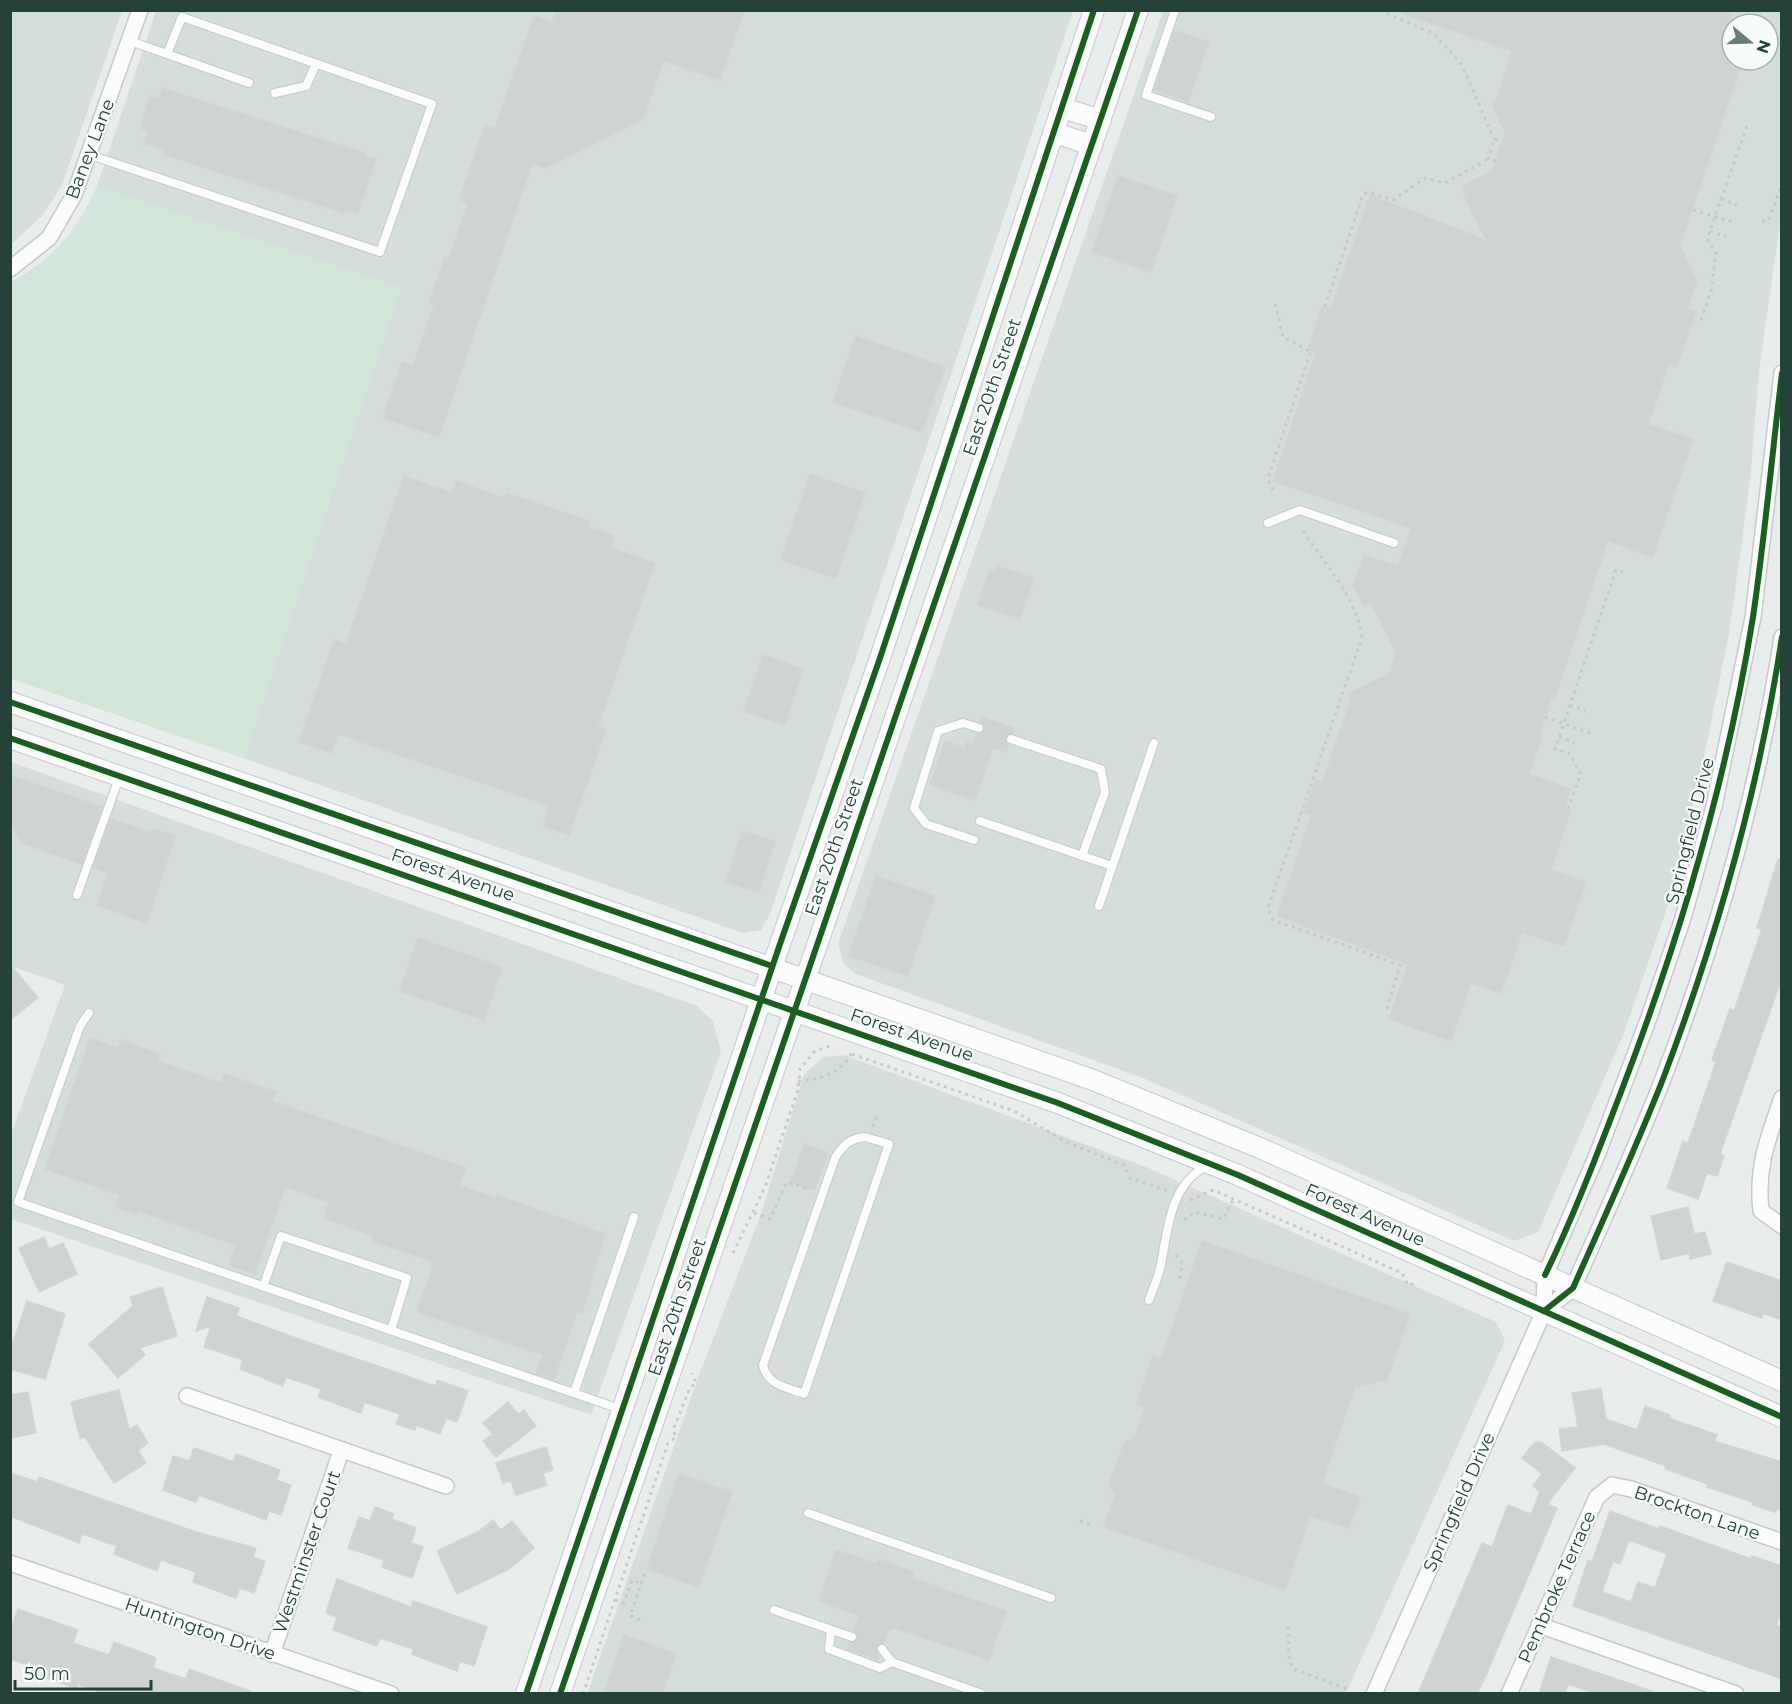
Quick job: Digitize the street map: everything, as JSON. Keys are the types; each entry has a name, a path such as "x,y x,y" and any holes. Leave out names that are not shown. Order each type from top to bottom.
{"street":[{"name":"Baney Lane","path":"10,270 49,238 74,195 140,10"},
{"name":"East 20th Street","path":"526,1694 761,998 880,658 1094,10"},
{"name":"East 20th Street","path":"561,1694 918,646 1138,10"},
{"path":"1063,108 1101,120"},
{"path":"1055,133 1092,145"},
{"name":"Springfield Drive","path":"1374,1694 1544,1311 1545,1275 1597,1155 1648,1020 1683,918 1712,813 1753,617 1782,373"},
{"path":"887,637 918,646"},
{"name":"Springfield Drive","path":"1544,1311 1573,1287 1654,1100 1703,966 1742,828 1763,740 1782,637"},
{"path":"880,658 911,669"},
{"name":"Forest Avenue","path":"10,702 1058,1067 1179,1114 1782,1381"},
{"name":"Forest Avenue","path":"10,738 1032,1093 1212,1164 1782,1417"},
{"path":"1782,1098 1764,1149 1758,1183 1761,1211 1782,1226"},
{"name":"Westminster Court","path":"187,1396 446,1486"},
{"name":"Westminster Court","path":"272,1654 341,1451"},
{"name":"Brockton Lane","path":"1612,1485 1631,1489 1782,1542"},
{"name":"Pembroke Terrace","path":"1509,1694 1597,1497 1612,1485"},
{"name":"Huntington Drive","path":"11,1566 272,1654 367,1690 390,1694"},
{"path":"1539,1625 1736,1694"}],"lane":[{"path":"1175,10 1146,95 1211,117"},
{"path":"90,155 380,252 432,104 182,17 167,54"},
{"path":"130,41 249,83"},
{"path":"275,93 306,86 316,64"},
{"path":"1268,523 1300,510 1394,543"},
{"path":"974,840 926,824 914,808 938,730 963,723 979,728"},
{"path":"1011,739 1101,769 1105,792 1082,856"},
{"path":"1099,906 1154,743"},
{"path":"77,895 120,776"},
{"path":"980,821 1112,866"},
{"path":"89,1013 80,1026 18,1202 623,1410"},
{"path":"865,1137 888,1144 804,1394 771,1382 766,1376 763,1365 822,1194 835,1158 843,1145 853,1138 865,1137"},
{"path":"1149,1300 1161,1265 1171,1213 1179,1196 1196,1172 1212,1164"},
{"path":"574,1393 634,1217"},
{"path":"263,1287 281,1236 407,1278 392,1330"},
{"path":"808,1513 1052,1598"},
{"path":"774,1611 852,1637"},
{"path":"831,1630 829,1649 880,1668 892,1662"},
{"path":"882,1649 892,1662 982,1694"}],"path":[{"path":"1380,10 1434,34 1462,65 1494,139 1488,159"},
{"path":"1701,320 1711,292 1716,253 1707,239 1748,123"},
{"path":"1494,139 1502,141"},
{"path":"1325,307 1363,195 1368,192 1393,200 1425,178 1445,183 1488,159 1496,161"},
{"path":"1762,221 1769,220 1782,183"},
{"path":"1721,199 1737,205"},
{"path":"1693,210 1731,222"},
{"path":"1710,231 1726,237"},
{"path":"1273,490 1268,478 1311,351 1284,337 1275,304"},
{"path":"1303,531 1360,618 1362,638 1268,908 1273,920 1400,965 1386,1012"},
{"path":"1568,809 1581,774 1569,753 1555,749 1616,570 1623,572"},
{"path":"1570,705 1586,711"},
{"path":"1545,717 1593,734"},
{"path":"1559,737 1575,743"},
{"path":"730,1262 754,1214 795,1101 800,1068 809,1056 822,1048 837,1045"},
{"path":"850,1047 860,1051"},
{"path":"798,1081 813,1080 831,1074 844,1065 854,1049"},
{"path":"852,1054 1021,1114 1066,1142 1124,1166 1130,1178 1193,1201 1200,1194 1213,1190 1234,1198 1402,1273 1408,1285 1414,1284"},
{"path":"754,1214 770,1219 787,1182 822,1194"},
{"path":"1181,1224 1187,1216 1195,1212 1223,1219 1234,1198"},
{"path":"1175,1251 1182,1263 1180,1280"},
{"path":"583,1694 669,1443 676,1437 673,1430 690,1388 696,1383 692,1374 695,1363"},
{"path":"1080,1521 1094,1526"},
{"path":"640,1620 630,1616 645,1573"},
{"path":"615,1600 624,1603 632,1580 641,1583"},
{"path":"1288,1626 1289,1659 1293,1669 1350,1690"}],"shaded area":[{"path":"11,10 122,11 62,185 42,216 11,245"},
{"path":"156,11 1073,11 770,914 761,930 743,933 243,758 400,288 97,186"},
{"path":"1163,11 1781,11 1781,216 1759,372 1750,482 1729,634 1701,771 1668,905 1624,1033 1538,1232 1514,1241 1143,1078 856,974 844,964 838,944"},
{"path":"11,762 697,1006 713,1021 721,1052 591,1415 11,1219 10,1137 65,985 11,966"},
{"path":"844,1055 1146,1167 1496,1322 1505,1341 1346,1693 587,1694 698,1378 761,1214 804,1074 824,1057"}],"green space":[{"path":"97,186 400,288 243,758 11,679 11,282 41,263 63,242 81,217"}],"building":[{"path":"556,10 744,10 720,80 663,61 643,119 545,168 532,164 439,437 383,418 402,362 413,366 434,305 429,304 445,257 449,259 468,203 459,200 485,125 495,128 534,16 552,22"},
{"path":"1401,10 1732,10 1732,12 1720,12 1720,72 1739,72 1680,246 1697,281 1687,309 1696,312 1677,367 1669,364 1648,424 1693,439 1653,557 1608,541 1554,700 1551,699 1529,774 1571,789 1564,808 1571,810 1551,870 1586,882 1564,946 1522,932 1501,993 1471,983 1451,1041 1389,1019 1408,964 1277,916 1311,815 1304,812 1315,780 1322,783 1351,700 1348,694 1389,674 1396,653 1371,602 1364,606 1353,586 1364,555 1398,566 1411,528 1273,481 1316,352 1308,350 1322,306 1331,309 1370,195 1486,240 1463,193 1465,192 1462,186 1492,171 1505,132 1491,103 1496,100 1512,51 1400,13"},
{"path":"1174,30 1209,42 1188,102 1154,90"},
{"path":"162,88 365,153 365,156 376,159 358,213 345,210 344,213 163,154 165,150 144,144 148,131 140,128 150,96 159,99"},
{"path":"1118,176 1177,196 1151,272 1092,252"},
{"path":"856,336 945,367 922,432 833,402"},
{"path":"810,474 865,493 836,578 781,560"},
{"path":"404,476 452,493 456,481 505,498 507,493 590,521 588,527 614,535 610,547 655,563 598,726 606,729 569,835 543,826 549,806 338,734 332,753 299,742 334,640 346,644"},
{"path":"997,566 1034,578 1020,619 978,605 989,571 995,572"},
{"path":"763,655 803,669 785,725 744,711"},
{"path":"982,717 1014,728 1013,733 1005,738 1009,745 1006,752 993,748 975,800 930,785 945,741 965,748 967,742 973,744 977,734 984,730"},
{"path":"10,775 102,807 82,864 21,843 10,822"},
{"path":"111,819 152,833 154,829 175,836 147,923 97,905 108,873 93,868"},
{"path":"742,831 775,841 759,892 726,882"},
{"path":"1778,859 1782,860 1782,977 1720,1154 1724,1156 1717,1176 1707,1173 1698,1199 1667,1188 1683,1141 1688,1143 1716,1062 1712,1060 1730,1009 1734,1011 1762,929 1757,928"},
{"path":"876,876 935,896 908,976 849,956"},
{"path":"418,938 502,967 484,1020 400,991"},
{"path":"10,964 38,998 10,1020"},
{"path":"90,1038 118,1048 121,1040 160,1054 157,1061 221,1083 224,1074 276,1092 272,1101 466,1168 459,1185 496,1198 497,1195 605,1234 582,1314 577,1312 554,1380 536,1374 543,1355 417,1312 434,1262 372,1241 374,1236 324,1218 329,1202 285,1187 255,1274 229,1265 236,1245 138,1211 137,1214 116,1207 120,1195 45,1169"},
{"path":"804,1144 828,1153 815,1190 791,1182"},
{"path":"1688,1207 1694,1234 1705,1232 1711,1254 1690,1259 1689,1253 1661,1260 1651,1216"},
{"path":"44,1237 49,1249 63,1243 77,1274 39,1292 19,1248"},
{"path":"1202,1241 1410,1314 1387,1380 1355,1387 1322,1483 1360,1497 1349,1528 1310,1516 1285,1590 1104,1527 1115,1495 1109,1484 1124,1443 1135,1437 1145,1407 1137,1404 1153,1356 1161,1359"},
{"path":"1727,1262 1782,1281 1782,1320 1763,1313 1762,1318 1713,1301"},
{"path":"162,1287 177,1336 139,1348 145,1355 118,1378 89,1344 133,1306 130,1297"},
{"path":"207,1297 239,1308 236,1316 310,1343 436,1386 437,1380 468,1391 457,1422 446,1418 440,1434 416,1425 415,1430 396,1424 400,1414 364,1402 361,1413 318,1397 321,1389 286,1377 283,1386 240,1369 243,1360 204,1347 211,1326 196,1331"},
{"path":"27,1301 65,1314 45,1379 10,1369 10,1351"},
{"path":"1601,1388 1606,1419 1637,1430 1645,1406 1670,1415 1669,1418 1717,1435 1714,1441 1782,1462 1782,1510 1777,1509 1775,1512 1752,1505 1753,1502 1707,1487 1708,1484 1665,1469 1666,1466 1604,1444 1562,1451 1559,1429 1578,1427 1572,1393"},
{"path":"119,1390 129,1430 137,1425 148,1443 138,1450 146,1463 114,1483 85,1437 80,1438 71,1402"},
{"path":"28,1392 36,1433 10,1438 10,1395"},
{"path":"508,1402 518,1414 524,1410 536,1426 496,1457 483,1441 493,1434 483,1423"},
{"path":"1535,1442 1541,1442 1575,1468 1547,1504 1557,1508 1487,1673 1477,1694 1418,1694 1482,1543 1492,1547 1508,1505 1531,1514 1540,1492 1533,1486 1542,1474 1522,1458"},
{"path":"546,1447 553,1470 543,1473 547,1485 516,1495 511,1481 503,1483 496,1463"},
{"path":"194,1448 234,1462 236,1454 280,1470 276,1480 291,1485 281,1515 269,1511 266,1520 199,1495 196,1502 163,1490 173,1456 189,1461"},
{"path":"10,1473 37,1482 39,1477 196,1532 256,1548 253,1557 265,1561 254,1593 239,1588 236,1598 193,1582 196,1572 161,1560 157,1571 114,1554 117,1546 82,1534 79,1543 10,1516"},
{"path":"679,1474 732,1492 699,1587 647,1569"},
{"path":"375,1507 394,1514 392,1519 416,1528 411,1543 423,1547 412,1578 382,1567 384,1560 348,1548 359,1517 370,1521"},
{"path":"1610,1511 1659,1529 1660,1526 1751,1559 1752,1556 1782,1566 1782,1610 1776,1625 1782,1627 1782,1679 1573,1606 1588,1560 1592,1562","holes":["1629,1540 1667,1554 1655,1588 1638,1582 1631,1602 1602,1592 1613,1561 1620,1564"]},
{"path":"493,1520 501,1530 512,1521 534,1548 509,1569 457,1594 437,1551 479,1531"},
{"path":"836,1550 877,1564 879,1559 914,1572 912,1578 1006,1611 989,1660 895,1628 888,1631 884,1643 877,1646 878,1660 847,1649 850,1643 858,1638 854,1631 859,1615 819,1601"},
{"path":"337,1579 411,1607 413,1601 487,1627 474,1666 460,1661 457,1671 412,1654 414,1649 380,1638 377,1646 333,1630 337,1617 326,1613"},
{"path":"18,1609 78,1630 73,1643 109,1655 114,1642 156,1658 153,1668 186,1679 189,1669 250,1691 250,1694 106,1694 78,1684 76,1688 41,1676 43,1670 10,1659 10,1631"},
{"path":"624,1635 676,1654 662,1694 604,1694"},
{"path":"1551,1657 1652,1691 1652,1694 1597,1694 1568,1684 1565,1694 1539,1694"}],"cycle path":[{"path":"526,1694 780,944 880,658 1094,10"},
{"path":"560,1694 1138,10"},
{"path":"1545,1275 1585,1185 1643,1034 1682,917 1715,798 1730,738 1753,617 1782,373"},
{"path":"1544,1311 1573,1288 1641,1132 1683,1025 1734,861 1761,750 1782,637"},
{"path":"10,702 772,966"},
{"path":"10,738 1058,1103 1238,1175 1782,1417"}]}
